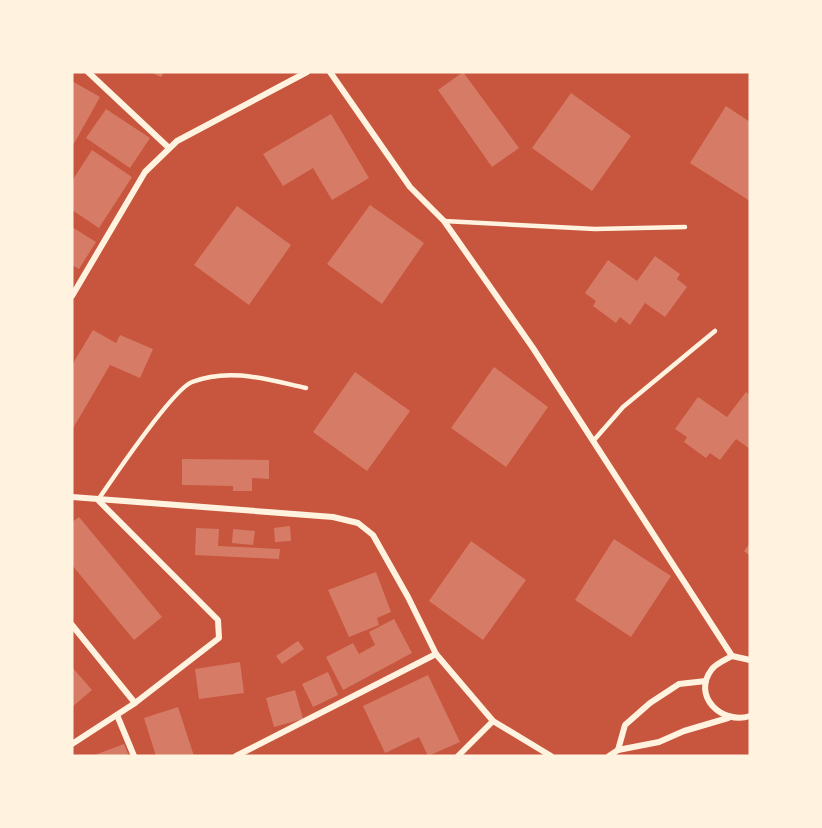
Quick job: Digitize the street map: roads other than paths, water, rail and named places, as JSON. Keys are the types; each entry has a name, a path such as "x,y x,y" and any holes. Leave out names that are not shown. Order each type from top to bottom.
{"street":[{"path":"88,72 169,148"},
{"path":"72,296 145,172 169,148 177,141 307,72"},
{"path":"330,72 410,187 444,221 595,440 732,656"},
{"path":"72,497 322,516 358,523 373,535 385,554 436,654 493,721 551,756"},
{"path":"72,744 135,703 219,638 218,620 97,500"},
{"path":"72,625 135,703"},
{"path":"236,756 436,654"},
{"path":"728,718 714,709 709,701 706,681 717,664 732,656 750,660"},
{"path":"618,750 625,725 650,703 679,684 706,681"},
{"path":"117,715 134,756"},
{"path":"609,756 618,750 659,742 728,718 750,716"},
{"path":"458,756 493,721"}],"lane":[{"path":"444,221 595,229 685,227"},
{"path":"595,440 623,407 715,332"},
{"path":"97,500 152,425 190,382 214,376 247,375 306,388"}]}
